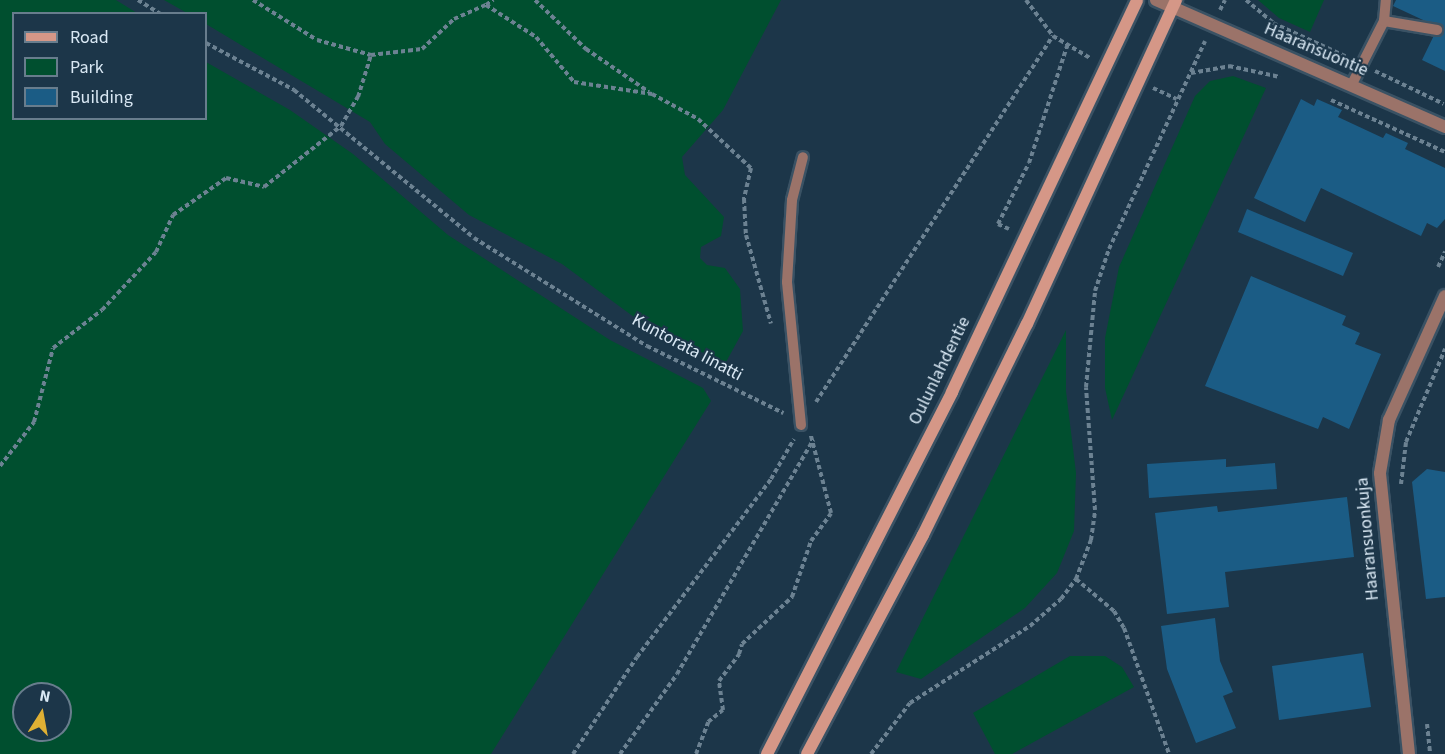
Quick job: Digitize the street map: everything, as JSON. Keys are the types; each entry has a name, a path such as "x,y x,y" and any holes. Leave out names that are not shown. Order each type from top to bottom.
{"main road":[{"name":"Oulunlahdentie","path":"766,754 952,392 1137,0"},
{"path":"807,754 923,535 1011,356 1175,4"}],"street":[{"name":"Haaransuontie","path":"1156,0 1175,4 1212,25 1352,84 1445,127"},
{"name":"Haaransuonkuja","path":"1409,754 1380,473 1389,420 1445,296"}],"lane":[{"path":"1352,84 1384,21 1386,0"},
{"path":"1384,21 1437,30"},
{"path":"801,425 787,282 792,200 803,157"}],"path":[{"path":"138,0 157,12"},
{"path":"253,0 317,40 371,55 422,49 454,19 493,0"},
{"path":"535,0 586,49 652,94 698,119 751,168 744,199 746,235 772,328"},
{"path":"1025,236 998,224 1029,163 1067,46 1053,36 1026,0"},
{"path":"871,754 910,704 1030,626 1062,599 1076,579 1091,540 1095,510 1086,387 1095,291 1109,249 1225,0"},
{"path":"1246,0 1274,23 1445,105"},
{"path":"486,5 536,37 574,82 652,94"},
{"path":"573,754 637,657 771,478 801,425 1053,36"},
{"name":"Kuntorata Iinatti","path":"207,44 294,90 341,126 387,169 474,238 647,346 769,404 801,425 814,440"},
{"path":"0,465 34,422 53,348 102,310 156,252 173,215 226,178 264,187 341,126 358,97 371,55"},
{"path":"1190,73 1229,66 1283,78"},
{"path":"1323,96 1445,152"},
{"path":"1438,267 1445,252"},
{"path":"1400,495 1406,442 1445,349"},
{"path":"620,754 677,674 814,440"},
{"path":"696,754 708,722 723,710 719,681 739,654 742,644 792,597 811,541 831,513 814,440"},
{"path":"1076,579 1114,611 1124,628 1169,754"},
{"path":"1426,721 1430,754"}],"green space":[{"path":"0,0 116,0 135,12 12,12 12,120 207,120 207,63 290,110 353,154 448,235 610,340 703,388 711,401 491,754 0,754"},
{"path":"164,0 781,0 723,110 682,157 685,175 724,217 721,236 701,247 700,258 707,265 725,268 740,289 743,331 726,362 657,334 562,264 469,215 385,144 370,122 207,25 207,12 185,12"},
{"path":"1258,0 1324,0 1310,32 1279,18"},
{"path":"1233,76 1266,88 1112,420 1105,388 1105,338 1119,267 1195,96 1210,81"},
{"path":"1066,330 1066,391 1076,473 1074,531 1057,573 1025,608 921,679 896,672"},
{"path":"1070,656 1105,656 1122,667 1134,687 1012,754 995,754 973,713"}],"building":[{"path":"1396,0 1445,0 1445,71 1422,60 1438,27 1393,6"},
{"path":"1301,99 1314,106 1317,99 1342,110 1338,117 1383,138 1386,133 1408,143 1405,149 1445,168 1445,219 1437,228 1427,223 1421,236 1321,188 1305,222 1254,198"},
{"path":"1247,209 1353,253 1343,276 1238,232"},
{"path":"1251,276 1346,316 1342,325 1360,333 1355,344 1381,354 1349,429 1323,417 1318,429 1205,386"},
{"path":"1226,459 1226,467 1275,463 1277,489 1149,498 1147,464"},
{"path":"1427,469 1445,472 1445,597 1426,599 1412,482"},
{"path":"1347,497 1354,557 1225,572 1229,607 1167,614 1155,513 1217,506 1218,512"},
{"path":"1215,618 1220,661 1233,692 1223,696 1236,728 1196,743 1167,669 1161,626"},
{"path":"1363,653 1371,707 1279,720 1272,666"}]}
